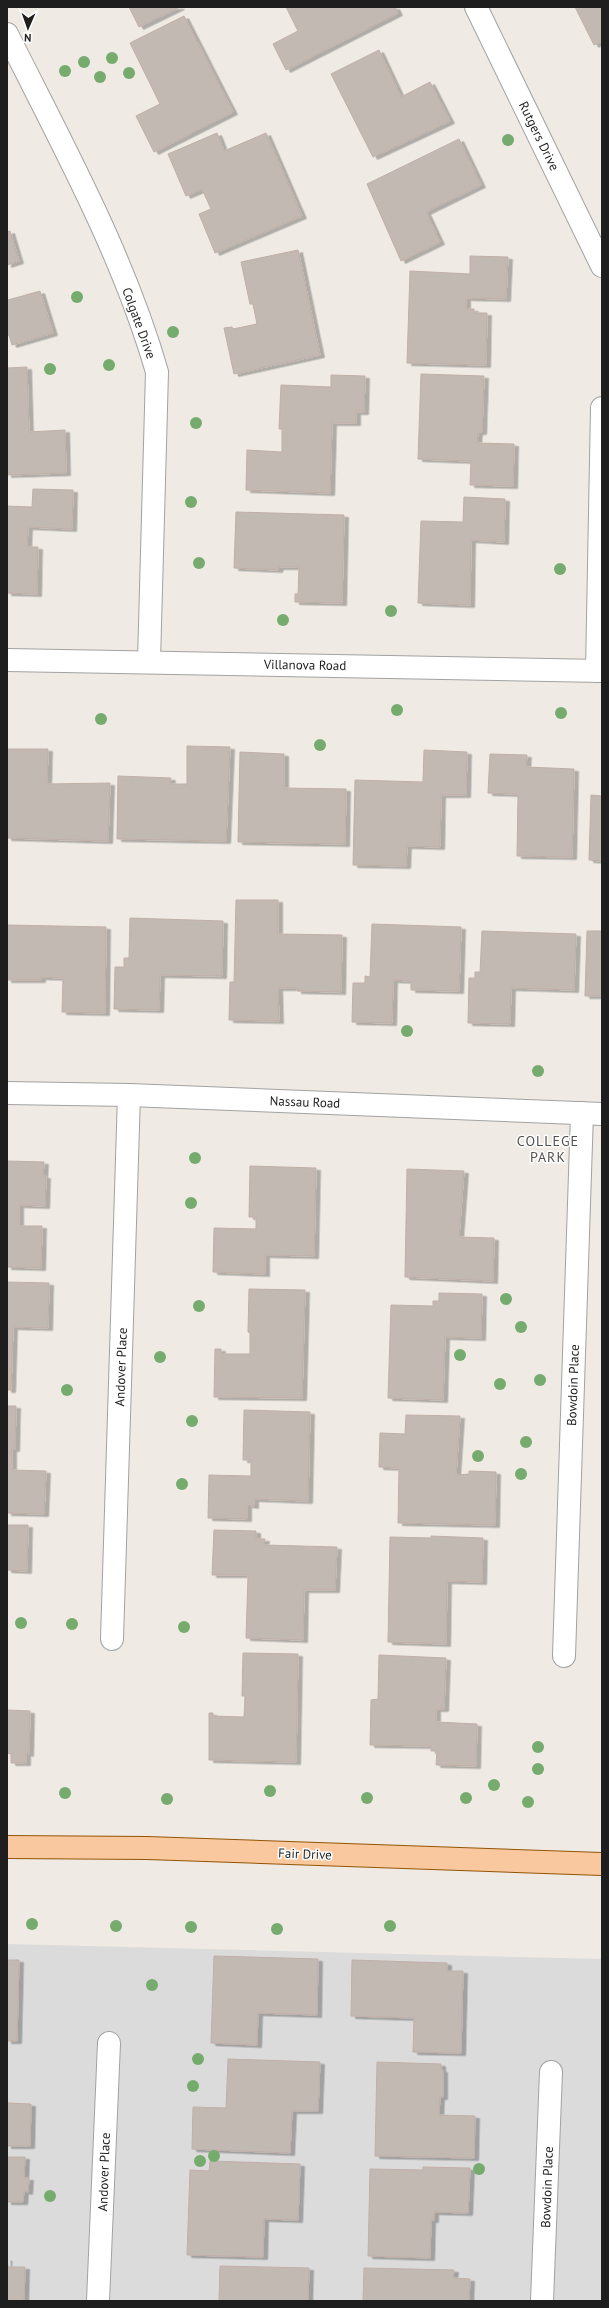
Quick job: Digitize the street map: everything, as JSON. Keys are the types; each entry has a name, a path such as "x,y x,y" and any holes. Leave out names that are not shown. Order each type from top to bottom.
{"main road":[{"name":"Fair Drive","path":"7,1847 147,1848 602,1864"}],"street":[{"name":"Rutgers Drive","path":"476,7 602,266"},
{"name":"Colgate Drive","path":"7,34 88,197 144,328 157,372 149,661"},
{"path":"599,671 602,408"},
{"name":"Villanova Road","path":"7,660 149,661 599,671"},
{"name":"Nassau Road","path":"7,1093 129,1095 592,1114"},
{"name":"Andover Place","path":"112,1639 129,1095"},
{"name":"Bowdoin Place","path":"564,1656 592,1114"},
{"name":"Andover Place","path":"98,2301 109,2043"},
{"name":"Bowdoin Place","path":"542,2301 551,2072"}],"shaded area":[{"path":"7,1944 602,1959 602,2301 7,2301"}],"building":[{"path":"129,7 180,7 139,27"},
{"path":"286,7 395,7 398,13 286,70 273,44 298,31"},
{"path":"575,7 602,7 602,41 594,45"},
{"path":"184,16 233,112 154,152 136,116 160,104 130,43"},
{"path":"379,50 401,97 430,82 450,121 373,157 331,74"},
{"path":"217,133 224,151 266,133 302,216 215,253 199,214 211,209 202,189 186,196 168,154"},
{"path":"459,139 481,185 426,212 440,242 401,261 367,184"},
{"path":"10,231 19,261 7,265 7,232"},
{"path":"298,250 320,355 234,374 224,328 232,327 233,329 257,324 253,304 250,304 241,262"},
{"path":"470,256 508,257 506,299 466,298 466,309 474,309 474,313 487,313 486,365 407,363 410,271 470,274"},
{"path":"40,291 53,333 12,345 9,335 7,336 7,296 8,300"},
{"path":"27,367 29,432 65,430 66,473 7,475 7,368"},
{"path":"421,374 484,376 482,432 478,432 477,443 514,444 513,486 470,485 471,461 418,459"},
{"path":"331,375 365,376 364,412 356,412 356,423 332,423 330,493 246,490 247,450 282,452 282,429 279,429 281,385 331,387"},
{"path":"33,489 73,490 72,529 28,527 27,547 38,547 37,594 7,593 7,506 32,507"},
{"path":"464,497 505,499 504,542 471,540 470,605 418,603 421,521 463,522"},
{"path":"236,512 344,515 342,603 295,602 295,594 298,594 299,567 279,567 278,570 234,568"},
{"path":"187,746 230,747 226,841 117,839 118,776 171,778 170,784 187,784"},
{"path":"7,749 48,749 47,784 110,783 108,841 7,838"},
{"path":"424,750 467,752 466,795 441,795 440,847 407,846 406,866 353,865 355,780 423,782"},
{"path":"240,752 284,754 284,788 346,789 345,844 238,842"},
{"path":"490,754 527,755 526,767 574,769 572,857 517,856 518,794 488,793"},
{"path":"591,795 602,796 602,861 589,860"},
{"path":"236,900 278,900 278,934 342,935 341,992 297,991 297,988 278,988 279,1021 229,1020 230,982 234,982"},
{"path":"130,918 223,921 222,976 160,975 159,1010 114,1009 115,967 124,967 124,958 129,958"},
{"path":"372,924 461,927 459,991 411,990 411,981 393,980 392,1023 352,1022 353,983 365,983 365,976 370,977"},
{"path":"7,925 106,927 105,1013 62,1012 63,978 41,977 41,980 7,980"},
{"path":"482,931 576,934 574,990 511,988 510,1024 468,1023 469,978 475,978 475,972 480,972"},
{"path":"587,931 602,931 602,996 585,996"},
{"path":"7,1161 44,1162 43,1176 46,1176 45,1206 19,1205 19,1226 42,1226 41,1268 7,1267"},
{"path":"250,1166 316,1168 314,1256 265,1255 265,1274 213,1272 214,1228 256,1229 256,1217 249,1217"},
{"path":"407,1169 464,1171 459,1237 494,1238 493,1281 405,1277"},
{"path":"7,1282 49,1283 48,1328 13,1327 11,1390 7,1390"},
{"path":"249,1289 305,1290 302,1398 214,1397 215,1349 221,1349 221,1354 250,1354 250,1333 248,1332"},
{"path":"439,1293 482,1294 481,1338 445,1337 443,1400 388,1398 391,1305 433,1306 433,1301 439,1301"},
{"path":"7,1406 16,1406 15,1449 12,1449 12,1470 46,1471 44,1514 7,1513"},
{"path":"244,1410 310,1412 308,1501 254,1499 254,1506 247,1505 247,1519 208,1518 209,1475 251,1476 251,1460 243,1460"},
{"path":"406,1415 460,1416 456,1475 469,1474 469,1471 496,1472 495,1525 398,1523 399,1468 379,1467 380,1433 405,1434"},
{"path":"7,1525 28,1525 27,1571 7,1570"},
{"path":"214,1530 256,1531 256,1539 265,1539 264,1545 337,1547 335,1590 304,1590 303,1640 246,1638 248,1575 212,1575"},
{"path":"431,1536 483,1538 482,1582 447,1581 446,1644 388,1642 390,1537 431,1538"},
{"path":"243,1653 298,1654 296,1762 209,1760 209,1713 213,1713 213,1716 244,1717 245,1696 242,1696"},
{"path":"379,1655 446,1658 444,1709 436,1709 436,1722 477,1724 476,1766 436,1765 437,1751 431,1751 431,1746 370,1745 371,1700 378,1699"},
{"path":"7,1710 30,1711 29,1754 26,1753 26,1763 11,1763 11,1754 7,1753"},
{"path":"214,1956 318,1959 317,2015 258,2013 257,2045 211,2043"},
{"path":"7,1960 19,1960 17,2041 7,2041"},
{"path":"352,1960 447,1963 447,1971 463,1971 461,2053 413,2052 414,2018 351,2016"},
{"path":"228,2059 320,2062 318,2111 292,2111 290,2153 192,2149 193,2107 226,2108"},
{"path":"377,2062 441,2064 441,2070 443,2070 443,2097 440,2097 439,2115 475,2116 474,2158 375,2156"},
{"path":"7,2103 31,2104 30,2146 7,2146"},
{"path":"7,2157 25,2157 24,2178 29,2178 28,2192 24,2191 23,2202 7,2202"},
{"path":"210,2161 300,2164 298,2220 264,2219 263,2257 187,2255 190,2170 209,2171"},
{"path":"423,2167 470,2168 468,2213 434,2212 434,2220 431,2220 430,2258 368,2256 370,2169 423,2170"},
{"path":"7,2258 8,2267 25,2267 24,2301 7,2301"},
{"path":"220,2266 309,2268 308,2301 219,2301"},
{"path":"364,2268 454,2270 453,2278 470,2279 469,2301 363,2301"}],"district":[{"name":"COLLEGE PARK","path":"548,1150"}]}
